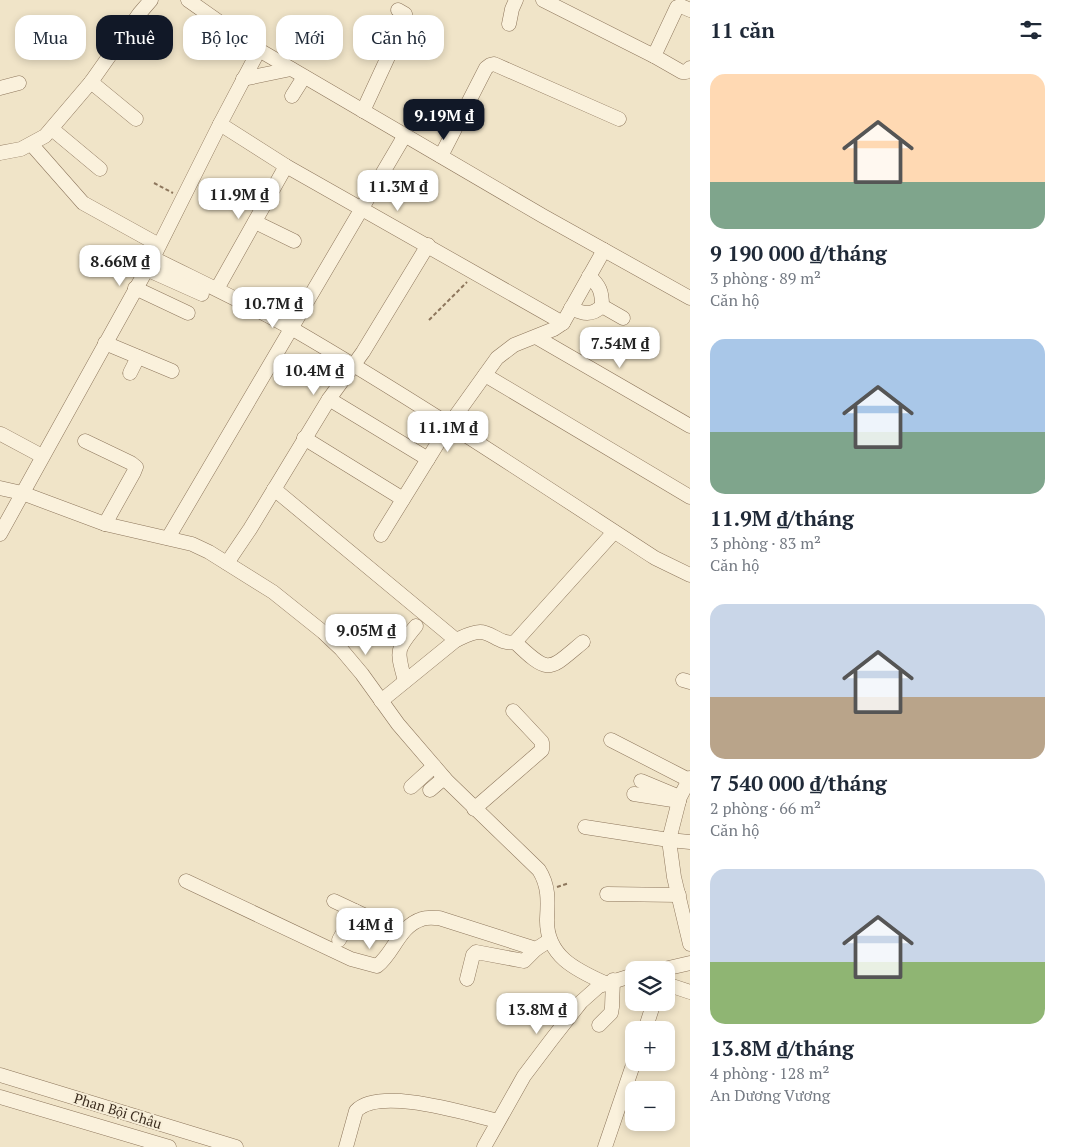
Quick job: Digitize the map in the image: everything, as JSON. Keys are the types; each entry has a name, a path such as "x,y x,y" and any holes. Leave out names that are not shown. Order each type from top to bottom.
{"street":[{"path":"0,153 21,149 32,144 52,129 91,82 151,0"},
{"path":"188,0 209,15"},
{"path":"509,24 516,0"},
{"path":"543,0 682,72 686,72 690,68"},
{"path":"654,56 681,5"},
{"path":"363,111 406,18 405,14 398,10"},
{"path":"266,54 604,250 688,292"},
{"path":"0,534 149,264 253,60"},
{"path":"441,156 486,68 490,64 494,64 619,119"},
{"path":"243,79 291,69"},
{"path":"292,96 304,77"},
{"path":"91,82 136,119"},
{"path":"0,88 19,84"},
{"path":"220,124 286,166 563,323"},
{"path":"52,129 100,169"},
{"path":"168,538 405,135"},
{"path":"32,144 83,203 158,245"},
{"path":"217,289 286,166"},
{"path":"255,222 294,241"},
{"path":"227,563 250,529 304,438 353,366 428,245"},
{"path":"381,535 449,425 497,358 514,346 554,329 563,323 604,250"},
{"path":"149,264 217,289 290,328 449,425 655,558 690,575"},
{"path":"149,264 202,294"},
{"path":"571,308 588,314 596,312 602,306 602,292 597,283 589,276"},
{"path":"135,288 188,313"},
{"path":"602,306 623,318"},
{"path":"536,337 690,426"},
{"path":"105,343 172,371"},
{"path":"130,373 138,357"},
{"path":"485,375 690,497"},
{"path":"329,399 428,459"},
{"path":"1,434 42,456"},
{"path":"304,438 403,499"},
{"path":"85,441 136,467 105,524"},
{"path":"0,488 22,493 105,524 192,544 273,592 323,632 341,649 362,674 398,724 444,778 542,874 549,904 548,927 552,946 579,971 609,982"},
{"path":"274,489 456,640"},
{"path":"515,642 614,532"},
{"path":"405,681 398,650 416,626"},
{"path":"381,701 456,640 478,632 484,632 502,642 515,642 531,658 545,666 553,666 583,642"},
{"path":"474,808 542,750 542,742 513,711"},
{"path":"611,740 689,781 669,840 690,944"},
{"path":"411,787 434,766"},
{"path":"430,790 444,778"},
{"path":"642,781 682,802"},
{"path":"634,794 682,802"},
{"path":"585,827 690,842"},
{"path":"186,881 351,959 366,964 377,966 383,961 402,933 422,919 439,918 536,949"},
{"path":"607,894 679,895"},
{"path":"334,901 402,933"},
{"path":"339,940 355,911"},
{"path":"467,979 473,955 476,952 524,961 536,949 550,940"},
{"path":"675,967 690,964"},
{"path":"484,1147 524,1076 552,1038 592,991 609,982 625,978"},
{"path":"599,1025 611,1013 609,982"},
{"path":"675,987 690,992"},
{"path":"605,1147 631,1071"},
{"name":"Phan Bội Châu","path":"0,1076 236,1147"},
{"name":"Phan Bội Châu","path":"0,1097 170,1147"},
{"path":"346,1147 356,1110 381,1101 404,1100 419,1102 498,1121"}],"path":[{"path":"154,183 182,198"},
{"path":"429,320 476,273"}]}
